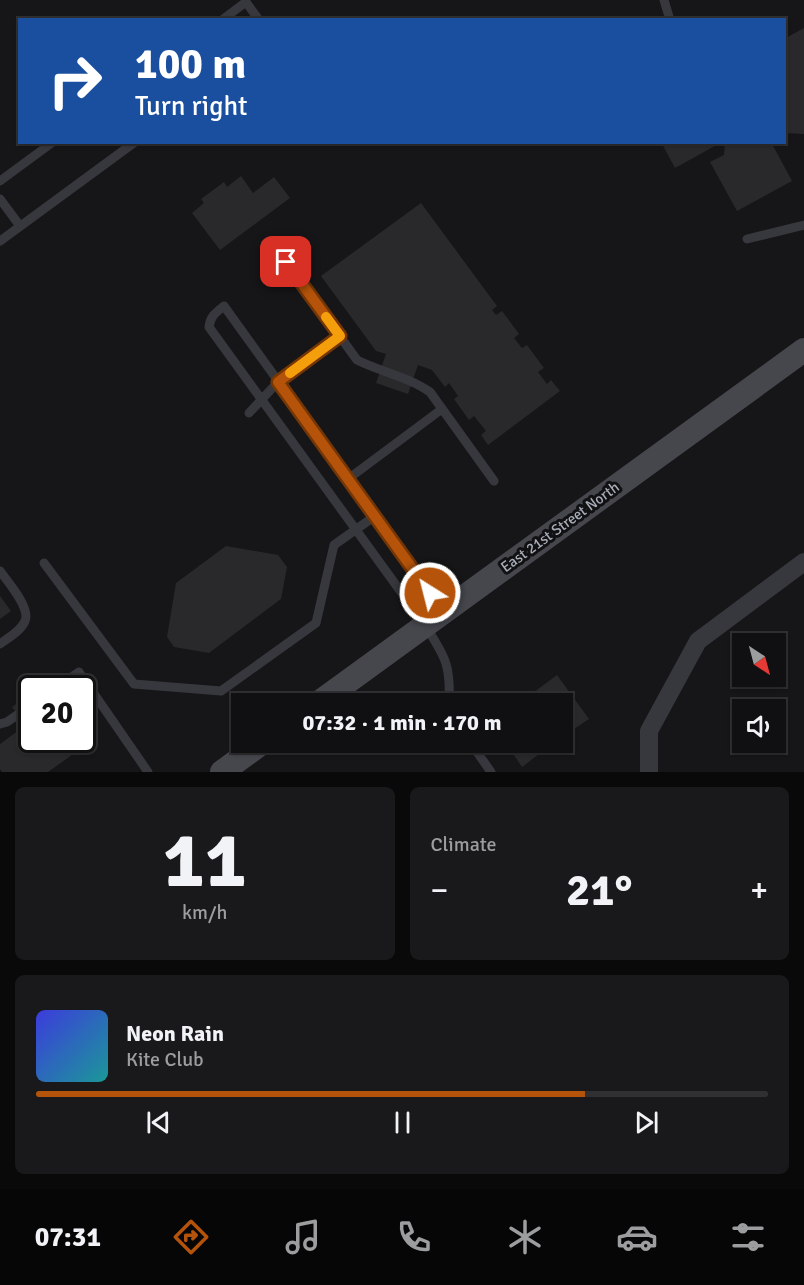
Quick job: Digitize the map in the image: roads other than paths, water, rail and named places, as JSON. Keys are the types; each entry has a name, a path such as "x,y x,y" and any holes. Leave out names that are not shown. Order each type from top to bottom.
{"main road":[{"name":"East 21st Street North","path":"332,693 804,350"},
{"path":"222,772 248,753"}],"street":[{"path":"649,772 649,731 698,640 804,562"}],"lane":[{"path":"664,0 669,18"},
{"path":"224,18 245,1 258,18"},
{"path":"0,181 50,144"},
{"path":"0,241 132,144"},
{"path":"0,199 20,226"},
{"path":"747,239 804,225"},
{"path":"286,262 357,360 374,369 418,384 430,393 494,482"},
{"path":"434,618 356,530 209,327 214,314 224,306 375,516 434,618 450,676 449,693"},
{"path":"249,413 278,382 340,336"},
{"path":"348,479 442,409"},
{"path":"44,563 134,684 221,691 315,623 334,545 375,516"},
{"path":"0,571 22,602 27,614 22,627 0,644"},
{"path":"96,697 148,772"},
{"path":"0,724 18,714"},
{"path":"478,753 491,772"}]}
